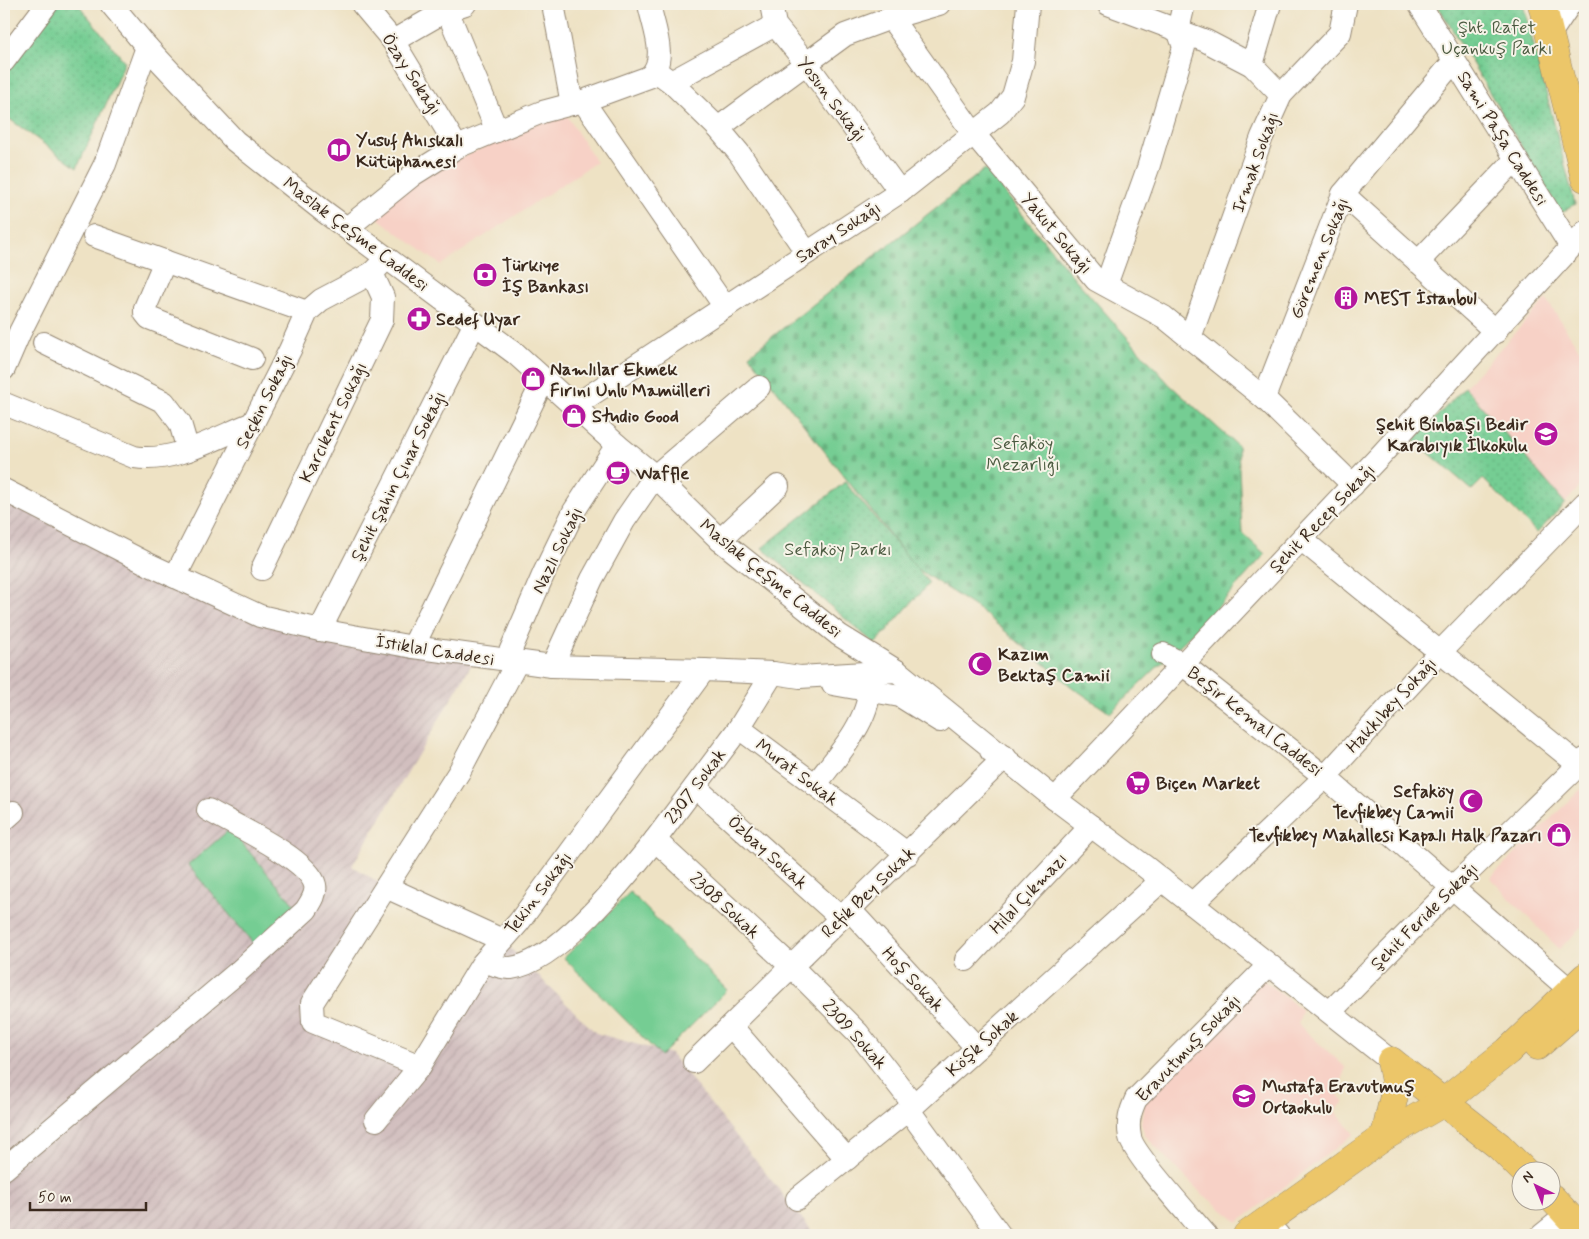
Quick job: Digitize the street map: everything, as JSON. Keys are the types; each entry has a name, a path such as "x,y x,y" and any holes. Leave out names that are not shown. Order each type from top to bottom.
{"main road":[{"path":"1542,4 1580,134 1585,178"},
{"path":"1277,1235 1451,1108 1508,1052 1580,990"},
{"path":"1391,1061 1498,1146 1515,1162"},
{"path":"1385,1136 1396,1087 1391,1061"},
{"path":"1247,1235 1385,1136 1451,1108"}],"street":[{"path":"4,61 48,4"},
{"name":"Maslak Çeşme Caddesi","path":"113,4 147,47 235,141 347,228 379,266 475,323 516,354 617,445 655,476 720,540 839,635 897,671 1005,757"},
{"name":"Özay Sokağı","path":"362,4 393,41 457,147"},
{"path":"553,4 578,103 725,307"},
{"path":"649,4 664,77 718,128 739,153 807,253"},
{"path":"718,128 845,35 891,18 939,4"},
{"name":"Saray Sokağı","path":"574,406 900,192 1000,113 1013,96 1023,61 1028,4"},
{"path":"1108,4 1206,41 1252,66 1281,95"},
{"path":"1106,285 1148,168 1184,47 1178,30 1184,4"},
{"path":"1252,66 1270,4"},
{"name":"Irmak Sokağı","path":"1190,338 1262,137 1281,95 1340,33 1346,4"},
{"name":"Sami Paşa Caddesi","path":"1419,4 1516,159 1578,240"},
{"path":"1550,34 1570,4"},
{"path":"393,41 456,7 497,131"},
{"path":"347,228 414,174 457,147 542,112 578,103 649,77 664,77 773,14"},
{"name":"Yosun Sokağı","path":"773,14 900,192"},
{"name":"Yakut Sokağı","path":"891,18 974,134 1096,280 1164,317 1264,398 1353,485"},
{"path":"4,369 24,323 105,164 147,47"},
{"name":"Göremen Sokağı","path":"1264,398 1343,194 1454,61"},
{"path":"1418,262 1516,159"},
{"path":"1343,194 1496,332"},
{"path":"94,236 307,312"},
{"name":"Şehit Recep Sokağı","path":"1054,799 1172,659 1302,540 1496,332 1578,240"},
{"path":"165,261 145,308 145,313 149,318 252,359"},
{"name":"Seçkin Sokağı","path":"174,577 253,423 307,312 321,300 379,266"},
{"name":"Karcıkent Sokağı","path":"262,568 382,320 383,297 379,266"},
{"name":"Şehit Şahin Çınar Sokağı","path":"320,630 475,323"},
{"path":"44,343 164,402 180,423 188,450"},
{"path":"413,647 544,379"},
{"path":"552,666 592,579 624,522 655,476 759,387"},
{"path":"5,404 134,457 149,460 188,450 253,423"},
{"name":"Nazlı Sokağı","path":"420,1066 313,1022 312,1003 459,772 512,662 544,573 574,511 617,445"},
{"path":"720,540 778,486"},
{"name":"İstiklal Caddesi","path":"4,490 174,577 260,616 320,630 413,647 552,666 774,673 800,677 897,671"},
{"name":"Hakkıbey Sokağı","path":"1192,904 1325,777 1440,651 1585,503"},
{"path":"1302,540 1583,765"},
{"name":"Beşir Kemal Caddesi","path":"1172,659 1325,777 1453,886 1580,990"},
{"name":"Tekin Sokağı","path":"376,1120 420,1066 485,961 519,922 704,670"},
{"name":"Murat Sokak","path":"774,673 739,728 908,854"},
{"path":"800,677 900,696 963,736 1005,757 1054,799 1162,880 1391,1061"},
{"path":"816,785 846,743 868,707 869,690"},
{"name":"2307 Sokak","path":"485,961 510,968 524,964 530,962 567,936 626,877 656,842 739,728"},
{"name":"Refik Bey Sokak","path":"694,1062 1005,757"},
{"name":"Şehit Feride Sokağı","path":"1330,1012 1453,886 1583,765"},
{"name":"Özbay Sokak","path":"695,786 846,914"},
{"path":"4,1169 237,973 306,910 314,899 316,886 307,869 294,859 208,810"},
{"name":"Hilal Çıkmazı","path":"966,960 1091,826"},
{"name":"2308 Sokak","path":"656,842 792,967"},
{"name":"Köşk Sokak","path":"797,1199 911,1107 1162,880"},
{"path":"386,887 502,940"},
{"name":"Hoş Sokak","path":"846,914 977,1048"},
{"name":"Eravutmuş Sokağı","path":"1206,1235 1143,1158 1130,1139 1128,1118 1136,1099 1269,965"},
{"name":"2309 Sokak","path":"792,967 858,1033 1000,1235"},
{"path":"732,1026 847,1159"},
{"path":"1542,1235 1568,1215"}],"shaded area":[{"path":"564,111 596,162 441,265 379,219 380,211 414,179"},
{"name":"Şehit Binbaşı Bedir Karabıyık İlkokulu","path":"1546,299 1585,358 1585,481 1565,503 1465,387"},
{"path":"4,490 260,616 476,657 352,866 386,887 313,1022 420,1066 502,940 596,1033 671,1054 815,1235 4,1235"},
{"name":"Tevfikbey Mahallesi Kapalı Halk Pazarı","path":"1581,789 1585,793 1585,924 1559,949 1490,878"},
{"name":"Mustafa Eravutmuş Ortaokulu","path":"1262,979 1302,1010 1298,1024 1345,1067 1343,1078 1334,1090 1344,1102 1335,1111 1354,1134 1238,1222 1200,1192 1168,1160 1145,1135 1141,1123 1144,1102"}],"green space":[{"path":"54,4 78,4 125,62 77,168 4,115 4,69"},
{"name":"Şht. Rafet Uçankuş Parkı","path":"1437,4 1523,4 1575,204 1561,213"},
{"name":"Sefaköy Mezarlığı","path":"985,169 1076,280 1170,385 1238,446 1242,533 1265,554 1211,615 1110,713 1072,687 981,611 916,568 749,355"},
{"path":"1465,387 1565,503 1537,533 1483,479 1472,490 1414,440"},
{"name":"Sefaköy Parkı","path":"845,482 929,583 875,644 762,548"},
{"path":"230,829 296,907 253,943 188,865"},
{"path":"630,892 727,990 661,1056 564,958"}],"place":[{"name":"Yusuf Ahıskalı Kütüphanesi","path":"339,150"},
{"name":"Türkiye İş Bankası","path":"485,275"},
{"name":"MEST İstanbul","path":"1346,298"},
{"name":"Sedef Uyar","path":"419,319"},
{"name":"Namlılar Ekmek Fırını Unlu Mamülleri","path":"533,379"},
{"name":"Studio Good","path":"574,416"},
{"name":"Şehit Binbaşı Bedir Karabıyık İlkokulu","path":"1546,434"},
{"name":"Waffle","path":"618,473"},
{"name":"Kazım Bektaş Camii","path":"980,664"},
{"name":"Biçen Market","path":"1138,783"},
{"name":"Sefaköy Tevfikbey Camii","path":"1471,801"},
{"name":"Tevfikbey Mahallesi Kapalı Halk Pazarı","path":"1559,835"},
{"name":"Mustafa Eravutmuş Ortaokulu","path":"1244,1096"}]}
